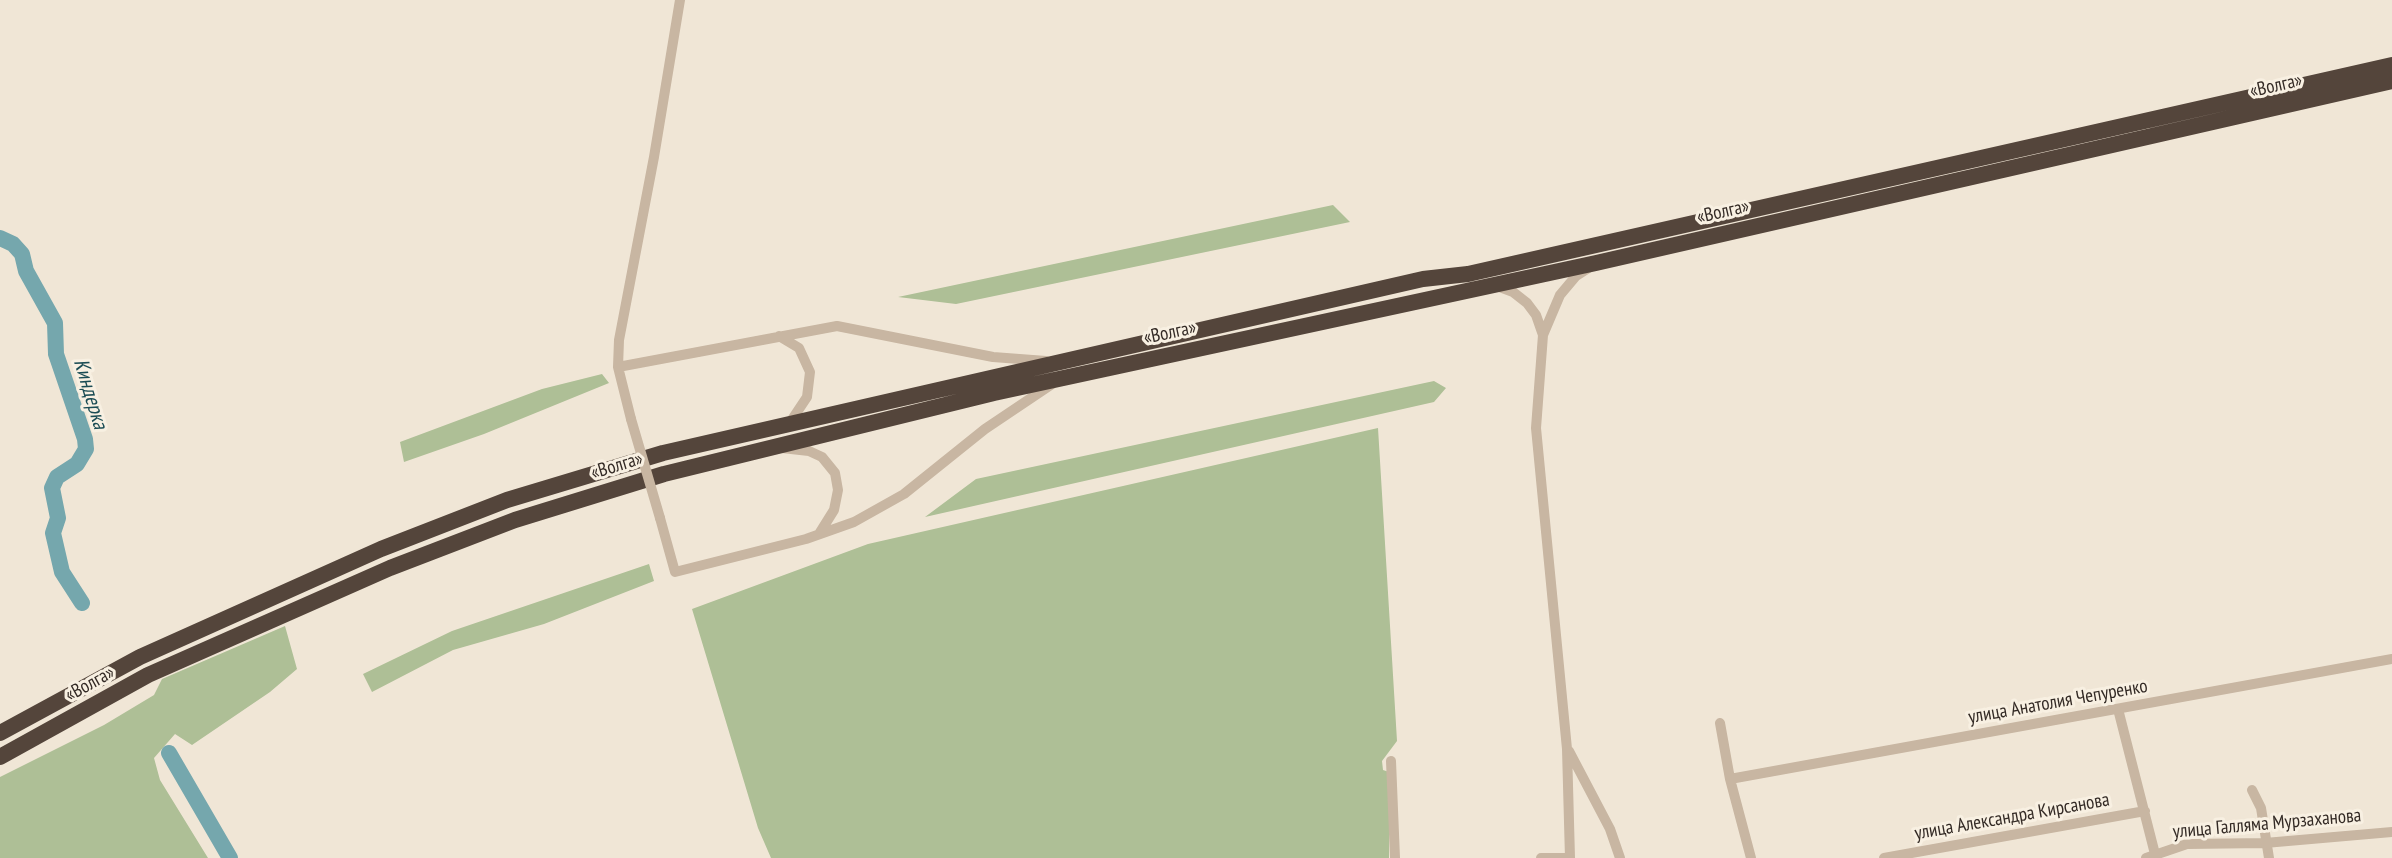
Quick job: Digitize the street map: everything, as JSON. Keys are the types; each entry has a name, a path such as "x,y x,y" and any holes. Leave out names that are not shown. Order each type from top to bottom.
{"highway":[{"name":"«Волга»","path":"0,733 140,657 391,545 507,500 663,453 1423,279 1468,274 2392,65"},
{"name":"«Волга»","path":"0,757 148,675 390,568 515,520 664,474 1059,379 1596,263 2392,81"}],"street":[{"path":"680,0 654,157 619,340 618,367 675,572 854,523 904,494 985,429 1059,379"},
{"path":"1541,858 1570,858 1567,749 1536,428 1543,335 1560,295 1576,276 1596,263"},
{"path":"1493,284 1513,292 1527,303 1536,315 1543,335"},
{"path":"618,367 837,326 993,356 1056,362"},
{"path":"779,336 799,348 810,372 807,397 789,424"},
{"path":"779,448 810,451 822,457 835,473 838,490 834,510 819,534"},
{"name":"улица Анатолия Чепуренко","path":"1730,779 2392,659"},
{"path":"2118,709 2145,811 2152,856"},
{"path":"1720,723 1730,779 1751,858"},
{"path":"1567,749 1610,829 1620,858"},
{"path":"1391,761 1395,858"},
{"path":"2252,790 2261,808 2269,858"},
{"name":"улица Александра Кирсанова","path":"1884,858 2145,811"},
{"name":"улица Галляма Мурзаханова","path":"2152,856 2188,844 2265,843 2392,832"}],"green space":[{"path":"1333,205 1350,222 956,304 898,297"},
{"path":"602,374 609,383 484,434 404,462 400,442 542,389"},
{"path":"1434,381 1446,388 1434,402 925,517 976,479"},
{"path":"1378,428 1397,741 1382,761 1383,770 1389,772 1389,858 771,858 758,828 692,609 868,544"},
{"path":"649,564 654,581 544,624 453,650 372,692 363,674 452,631"},
{"path":"285,626 297,669 270,692 192,745 175,734 154,758 160,780 208,858 0,858 0,777 104,725 154,695 162,679"}],"waterway":[{"name":"Киндерка","path":"0,238 13,244 22,254 26,271 55,323 56,354 85,439 86,449 77,464 57,477 52,488 58,518 53,533 62,572 82,603"},
{"name":"Киндерка","path":"169,753 230,858"}]}
